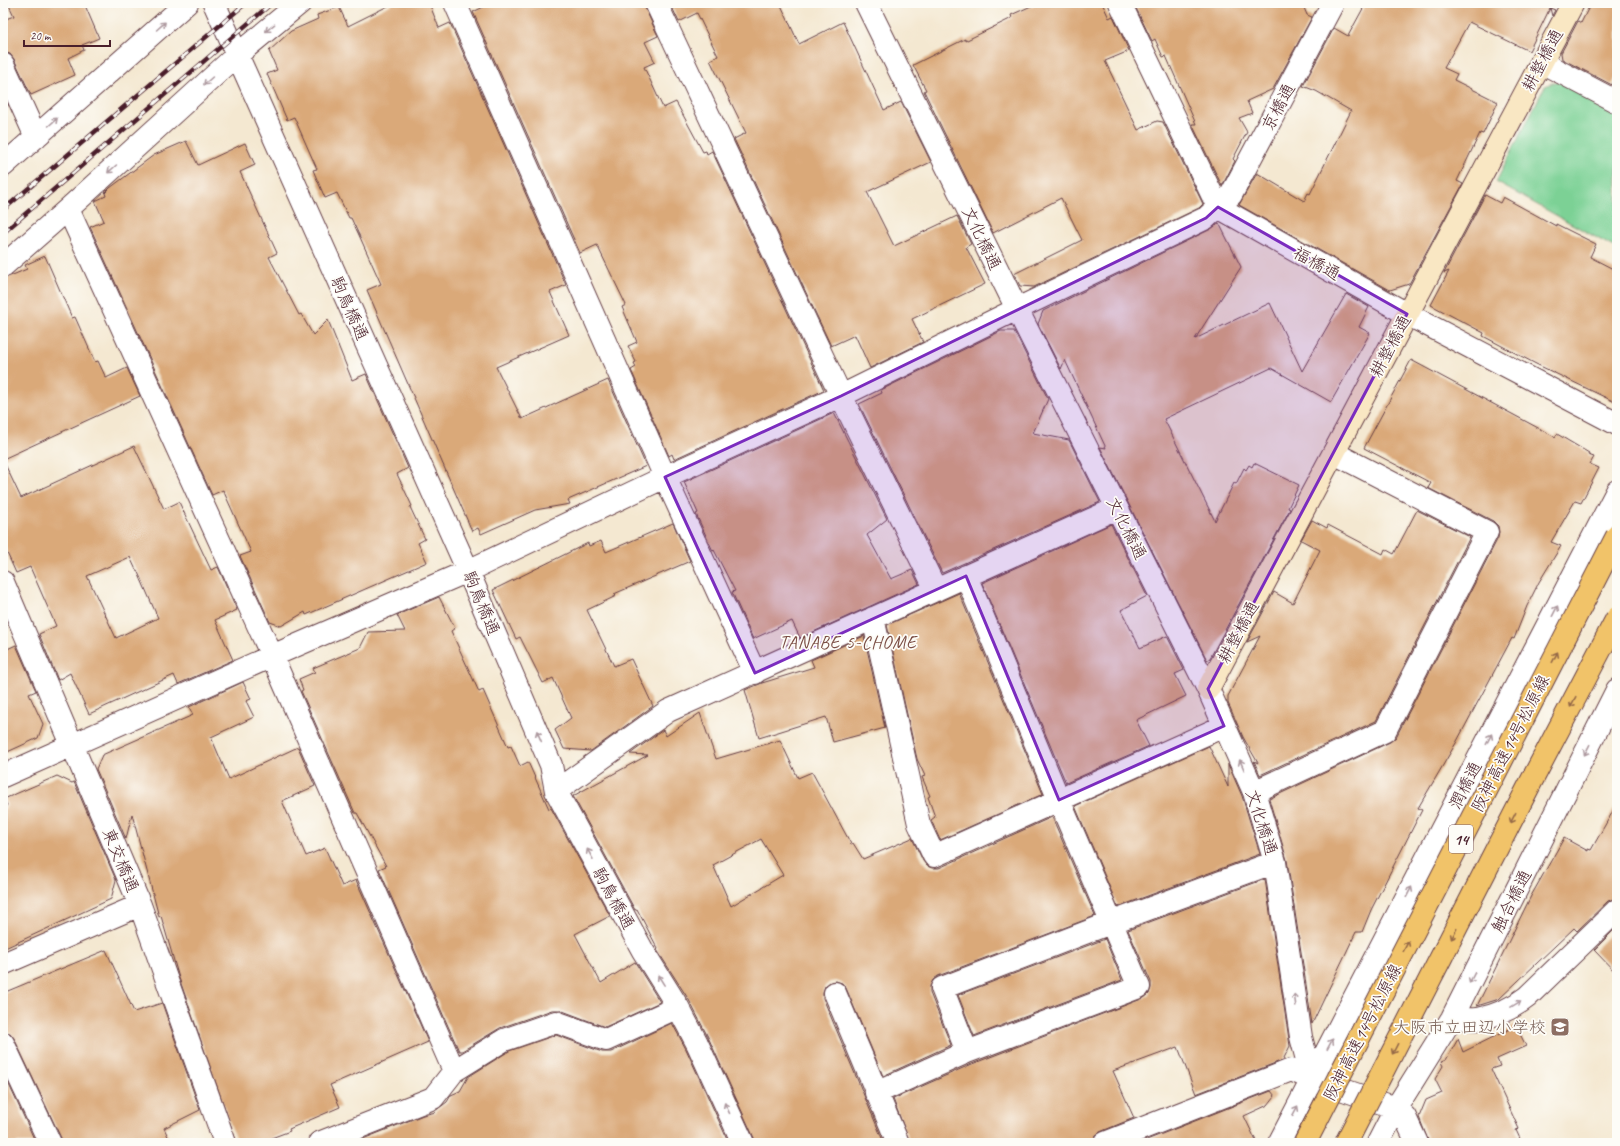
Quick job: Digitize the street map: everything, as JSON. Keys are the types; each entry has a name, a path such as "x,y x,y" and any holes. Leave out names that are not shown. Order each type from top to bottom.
{"highway":[{"name":"阪神高速14号松原線","path":"1305,1143 1617,536"},
{"name":"14","path":"1346,1143 1532,780 1617,618"}],"street":[{"path":"3,166 187,3"},
{"name":"駒鳥橋通","path":"214,3 468,571 551,765 556,791 643,950 678,1007 697,1043 743,1143"},
{"path":"3,266 237,55 300,3"},
{"path":"455,3 665,477 755,673"},
{"path":"656,3 842,396 936,590"},
{"name":"文化橋通","path":"866,3 1017,309 1208,689 1254,792 1275,862 1301,1037 1312,1079"},
{"path":"1120,3 1218,207"},
{"name":"京橋通","path":"3,776 272,656 468,571 665,477 842,396 1017,309 1206,218 1231,194 1333,3"},
{"name":"耕整橋通","path":"1208,689 1573,3"},
{"path":"1541,62 1617,102"},
{"path":"3,64 36,137"},
{"name":"福橋通","path":"1218,207 1407,314 1617,424"},
{"path":"68,209 272,656 454,1072"},
{"path":"1254,792 1385,731 1488,532 1334,453"},
{"name":"潤橋通","path":"1278,1143 1617,491"},
{"path":"556,791 668,711 755,673 1117,508"},
{"path":"876,1093 967,1052 1139,987 966,576"},
{"name":"東交橋通","path":"3,582 140,905 225,1143"},
{"path":"873,618 919,824 934,856 1224,726"},
{"name":"触合橋通","path":"1378,1143 1396,1108 1452,1018 1617,690"},
{"path":"967,1052 942,988 1112,922 1275,862"},
{"path":"3,964 140,905"},
{"path":"1452,1018 1477,1019 1517,1005 1617,910"},
{"path":"835,993 898,1143"},
{"path":"319,1143 433,1098 454,1072 504,1040 556,1022 606,1040 678,1007"},
{"path":"3,1042 50,1143"},
{"path":"1106,1143 1291,1070 1312,1079 1396,1108 1405,1117 1417,1143"}],"highlighted area":[{"path":"1218,207 1407,314 1208,689 1224,726 1059,800 966,576 755,673 665,477 841,396 1206,218"}],"green space":[{"path":"1557,81 1617,113 1617,249 1496,182 1545,86"}],"building":[{"path":"8,3 84,3 99,38 82,45 84,50 68,58 75,75 31,95 14,59 10,54 3,52 3,20 14,16"},
{"path":"394,3 429,3 439,28 450,23 566,285 550,292 569,335 496,367 522,419 608,380 646,466 568,500 570,504 535,510 481,534 478,528 472,531 367,290 381,284 359,235 337,193 325,198 313,170 317,169 294,117 287,120 267,74 277,70 269,51 291,31 318,19 317,15 339,7 348,26"},
{"path":"492,3 644,3 658,36 645,42 655,62 644,67 663,108 676,102 703,152 706,151 707,154 712,151 824,390 674,459 672,454 669,456 631,370 636,367 634,363 636,362 628,346 637,342 622,307 626,305 597,245 580,253 473,12"},
{"path":"670,3 780,3 799,44 843,22 884,110 901,102 931,162 867,192 894,246 957,216 971,244 966,247 985,284 912,319 923,342 870,368 855,335 831,346 734,139 746,133 710,60 718,56 697,13 679,22"},
{"path":"1038,3 1102,3 1109,18 1113,16 1129,51 1105,61 1138,130 1157,121 1163,122 1203,204 1199,208 1034,287 1020,286 1014,274 1082,240 1061,198 993,233 924,91 926,90 913,65 1012,18 1011,15"},
{"path":"1141,3 1302,3 1307,15 1312,17 1273,89 1247,101 1252,113 1239,118 1247,132 1233,159 1235,161 1222,186 1192,124 1196,124 1166,56 1163,57 1155,39 1152,41 1135,6"},
{"path":"1366,3 1552,3 1529,51 1469,22 1444,68 1457,74 1454,80 1498,102 1483,134 1480,133 1457,181 1463,184 1409,284 1390,290 1239,205 1257,173 1304,201 1308,193 1310,194 1351,111 1316,91 1303,86 1334,28 1348,36"},
{"path":"1591,3 1617,3 1617,75 1612,85 1562,59 1561,53 1578,21 1581,23"},
{"path":"1550,8 1555,10 1552,16"},
{"path":"3,94 8,106 3,108"},
{"path":"186,141 198,165 245,143 255,165 240,172 277,253 269,257 299,315 301,314 313,335 328,320 352,380 366,374 408,468 397,474 425,539 418,543 427,562 306,615 305,612 281,626 270,622 240,556 251,552 223,490 212,495 90,227 104,221 95,201 106,196 105,193 110,188 154,155"},
{"path":"1485,195 1500,203 1503,197 1556,226 1556,224 1596,244 1590,257 1617,271 1617,403 1536,364 1483,336 1484,333 1431,305 1449,271 1444,273"},
{"path":"1219,223 1241,267 1195,339 1270,303 1302,371 1346,294 1369,307 1359,327 1370,333 1331,402 1271,368 1164,419 1215,521 1234,483 1236,484 1244,468 1246,470 1249,465 1252,467 1254,463 1299,485 1288,508 1290,509 1210,658 1207,660 1100,447 1106,448 1065,360 1061,369 1038,324 1043,311 1211,229"},
{"path":"45,256 72,318 75,317 95,362 98,361 106,378 127,368 140,396 3,459 3,279 27,269 25,265"},
{"path":"1001,331 1014,331 1048,399 1033,433 1069,440 1100,502 942,573 859,404 882,393 881,390"},
{"path":"1411,360 1555,437 1557,434 1589,453 1588,455 1594,457 1590,464 1599,468 1581,503 1575,501 1551,542 1561,546 1539,582 1527,606 1514,639 1512,638 1456,743 1418,808 1422,810 1371,910 1362,932 1356,932 1312,1024 1287,860 1269,799 1390,742 1396,737 1498,538 1499,532 1498,526 1493,521 1428,488 1431,483 1364,448"},
{"path":"834,413 887,519 867,535 891,579 912,570 919,584 800,638 792,621 753,639 732,592 735,591 714,550 713,551 696,514 698,513 684,482"},
{"path":"134,446 164,509 179,502 211,570 218,567 237,610 215,620 233,660 178,684 174,675 89,714 70,673 58,680 39,634 56,626 30,567 16,573 3,544 3,460 21,498","holes":["130,557 158,618 116,638 87,576"]},
{"path":"1417,510 1470,537 1376,721 1260,775 1254,761 1258,763 1243,737 1228,703 1228,696 1260,636 1247,642 1274,592 1293,603 1320,550 1301,540 1312,520 1327,528 1328,525 1383,554 1385,549 1394,554"},
{"path":"673,523 690,561 614,594 616,596 587,610 614,666 631,659 653,706 591,751 564,749 555,730 571,718 553,678 543,683 520,637 516,639 493,590 588,543 589,546 601,541 606,552"},
{"path":"1111,524 1147,596 1121,610 1140,648 1167,636 1184,670 1175,674 1186,696 1136,720 1149,746 1066,783 982,583"},
{"path":"959,593 1043,794 940,840 931,820 935,817 928,797 930,796 922,777 925,776 917,759 887,625"},
{"path":"439,597 455,628 451,631 479,692 483,690 508,747 511,746 520,766 528,762 549,809 551,808 610,916 575,934 601,983 635,962 660,1002 605,1027 560,1010 552,1010 500,1028 462,1051 459,1051 379,869 386,866 357,813 355,813 301,691 303,690 299,679 315,672 313,668 360,648 368,632 405,631 397,615"},
{"path":"864,636 885,728 833,742 826,717 759,738 745,690 762,683 814,667 811,660"},
{"path":"16,645 36,691 29,694 43,724 38,738 3,754 3,651"},
{"path":"243,682 251,699 246,701 254,717 211,737 229,779 298,747 315,786 282,801 306,856 325,848 342,886 356,880 428,1042 330,1085 340,1107 289,1129 290,1131 258,1143 237,1143 179,978 161,916 159,917 132,814 126,839 96,769 102,755 193,715 189,707"},
{"path":"700,713 716,759 780,740 798,778 812,772 851,844 853,843 863,859 912,838 927,866 939,868 1052,817 1095,916 938,976 933,980 930,986 930,993 951,1045 883,1076 846,988 842,983 836,981 830,982 825,986 823,998 884,1143 755,1143 708,1037 689,1000 657,950 658,949 637,909 635,910 573,796 648,755 630,754 663,730 666,736","holes":["761,839 783,875 731,906 713,865"]},
{"path":"1209,746 1228,787 1228,764 1242,796 1260,854 1118,907 1075,806"},
{"path":"57,776 72,783 74,782 116,880 111,899 3,949 3,810 7,805 4,799"},
{"path":"1617,804 1617,898 1608,901 1577,931 1574,928 1499,999 1477,1006 1531,896 1564,838 1588,851 1588,849 1591,850"},
{"path":"1265,879 1290,1046 1283,1060 1196,1094 1178,1047 1113,1071 1134,1118 1100,1132 1095,1136 1093,1143 910,1143 893,1099 972,1064 1144,998 1149,994 1151,982 1128,930"},
{"path":"1617,927 1617,974 1594,950"},
{"path":"1105,939 1122,980 974,1036 958,995"},
{"path":"106,950 134,1012 162,1003 200,1110 164,1128 171,1143 62,1143 14,1038 10,1033 3,1031 3,993"},
{"path":"672,1023 686,1049 729,1143 353,1143 423,1115 436,1112 435,1111 447,1102 451,1095 460,1091 468,1077 509,1051 556,1035 602,1052 611,1052"},
{"path":"1516,1026 1526,1046 1497,1059 1500,1066 1491,1069 1519,1129 1516,1130 1522,1143 1429,1143 1419,1117 1426,1100 1442,1093 1435,1079 1443,1066 1441,1062 1446,1060 1458,1039 1463,1052"},
{"path":"3,1076 5,1076 36,1143 3,1143"},
{"path":"1271,1091 1275,1096 1268,1105 1244,1116 1257,1143 1139,1143"}],"railway":[{"path":"3,210 246,3"},
{"path":"3,233 272,3"}],"place":[{"name":"大阪市立田辺小学校","path":"1560,1027"}],"district":[{"name":"TANABE 5-CHOME","path":"848,642"}]}
